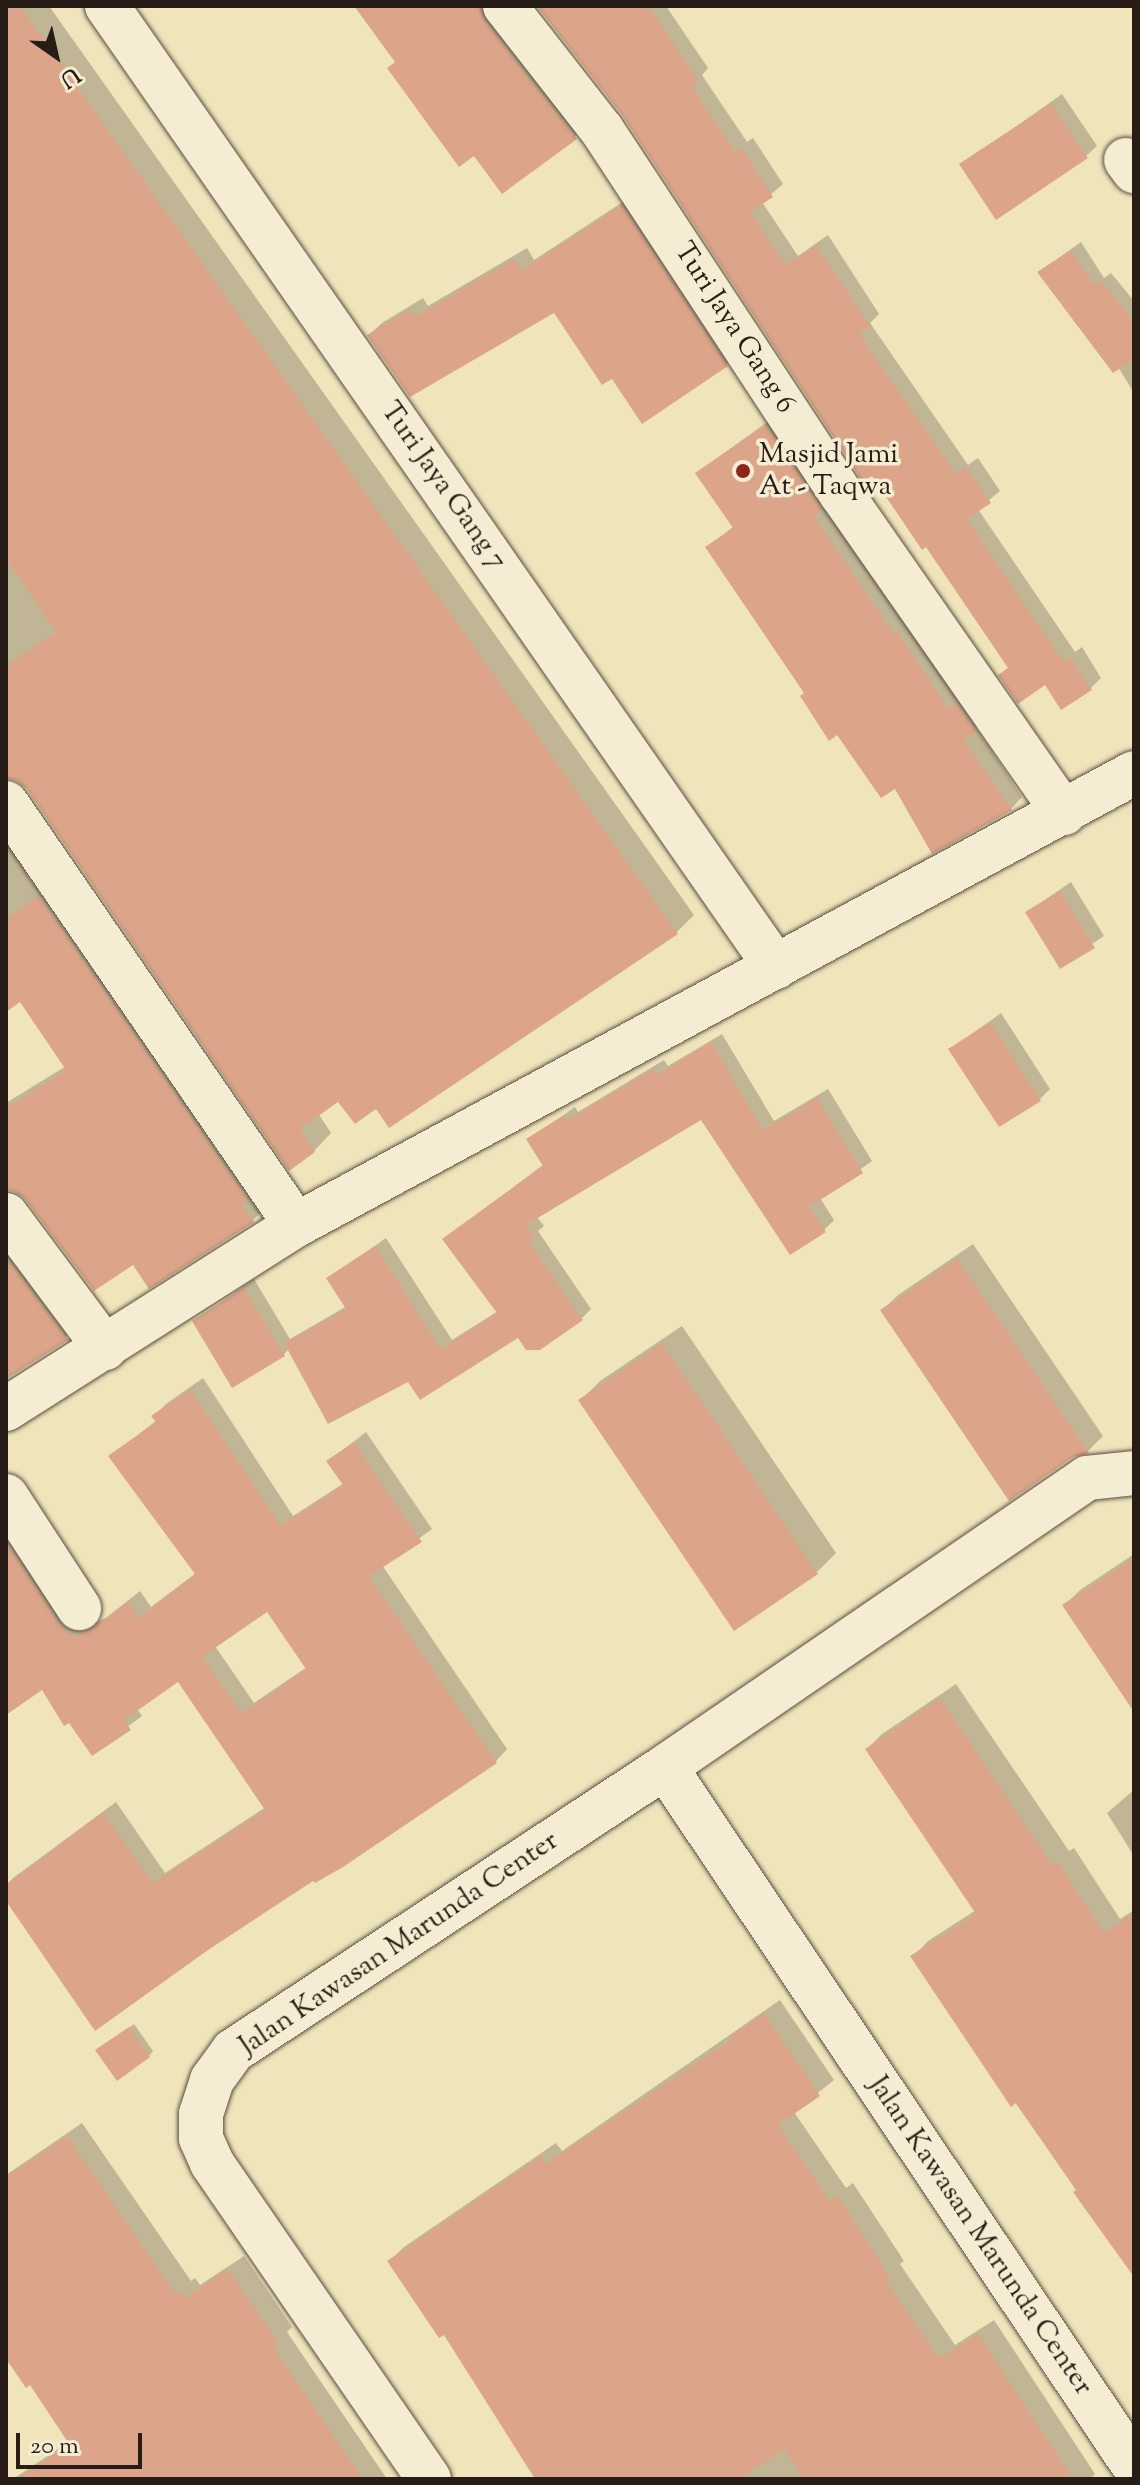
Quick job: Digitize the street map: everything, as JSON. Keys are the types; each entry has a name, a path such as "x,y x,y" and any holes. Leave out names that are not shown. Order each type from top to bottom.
{"street":[{"name":"Turi Jaya Gang 7","path":"107,6 776,967"},
{"name":"Turi Jaya Gang 6","path":"505,6 602,130 842,495 1064,813"},
{"path":"6,1409 296,1225 1134,773"},
{"path":"6,803 296,1225"},
{"path":"6,1215 105,1348"},
{"name":"Jalan Kawasan Marunda Center","path":"429,2479 212,2163 201,2138 201,2114 208,2092 233,2051 665,1767 1087,1478 1134,1473"},
{"path":"6,1496 79,1608"},
{"name":"Jalan Kawasan Marunda Center","path":"665,1767 1134,2466"}],"building":[{"path":"6,6 20,6 678,934 389,1128 376,1109 355,1124 338,1102 300,1129 315,1152 289,1171 27,789 17,781 6,778 6,665 56,632 6,558"},
{"path":"354,6 481,6 485,21 577,139 502,194 474,156 459,167 387,68 395,62"},
{"path":"537,6 649,6 698,81 691,86 735,152 741,148 773,197 750,212 786,265 816,245 870,326 859,334 956,474 966,467 991,503 967,519 1063,661 1070,657 1092,690 1061,710 1045,685 1018,704 998,675 1008,668 926,547 922,550 872,476 863,482 623,116"},
{"path":"1051,103 1088,158 996,220 959,164"},
{"path":"622,205 728,366 642,424 612,379 602,385 554,313 410,397 367,335 410,309 415,317 514,259 521,271"},
{"path":"1071,250 1094,285 1101,280 1134,321 1134,359 1113,373 1037,272"},
{"path":"766,424 822,510 814,516 894,634 897,631 949,709 957,704 977,732 964,740 1012,810 932,854 895,789 881,798 837,735 829,741 800,696 804,693 705,547 733,528 695,473"},
{"path":"1060,891 1095,948 1060,969 1025,912"},
{"path":"39,896 248,1200 241,1205 254,1222 149,1289 133,1265 94,1291 26,1200 17,1192 6,1190 6,1108 66,1070 20,1002 6,1012 6,918"},
{"path":"990,1022 1041,1101 999,1127 948,1049"},
{"path":"711,1042 763,1130 817,1098 863,1173 809,1207 826,1232 790,1255 701,1120 526,1225 535,1237 529,1242 583,1320 540,1350 526,1350 518,1338 420,1400 408,1382 328,1424 284,1343 346,1309 326,1278 375,1246 441,1349 497,1313 442,1239 543,1166 526,1139 564,1115 568,1120 653,1069 657,1075"},
{"path":"6,1257 68,1340 6,1379"},
{"path":"957,1258 1089,1453 1073,1457 1009,1501 880,1310"},
{"path":"244,1288 285,1356 232,1388 192,1321"},
{"path":"662,1343 818,1574 734,1631 578,1400"},
{"path":"190,1389 281,1526 343,1485 326,1461 354,1442 422,1542 369,1576 497,1763 343,1867 315,1883 313,1881 208,1950 95,2031 6,1901 6,1885 103,1812 153,1883 265,1810 178,1682 124,1720 131,1730 92,1756 69,1723 64,1726 42,1690 6,1715 6,1542 58,1622 74,1638 128,1602 139,1618 195,1574 108,1456 156,1422 151,1416","holes":["267,1612 306,1669 242,1713 202,1657"]},
{"path":"1134,1557 1134,1712 1062,1605"},
{"path":"940,1698 1053,1865 1058,1862 1104,1933 1134,1913 1134,2277 1073,2192 1076,2190 1016,2103 1011,2107 910,1956 976,1914 865,1749"},
{"path":"764,2013 820,2096 778,2125 830,2201 838,2196 890,2277 886,2280 940,2359 978,2333 1073,2479 804,2479 784,2449 740,2479 535,2479 444,2335 439,2338 387,2261 541,2156 546,2164 732,2039 730,2036"},
{"path":"129,2027 150,2057 117,2081 95,2050"},
{"path":"67,2136 176,2294 180,2291 185,2298 228,2269 279,2343 273,2347 363,2479 17,2479 69,2444 30,2385 26,2388 6,2359 6,2177"}],"place":[{"name":"Masjid Jami At - Taqwa","path":"743,471"}]}
